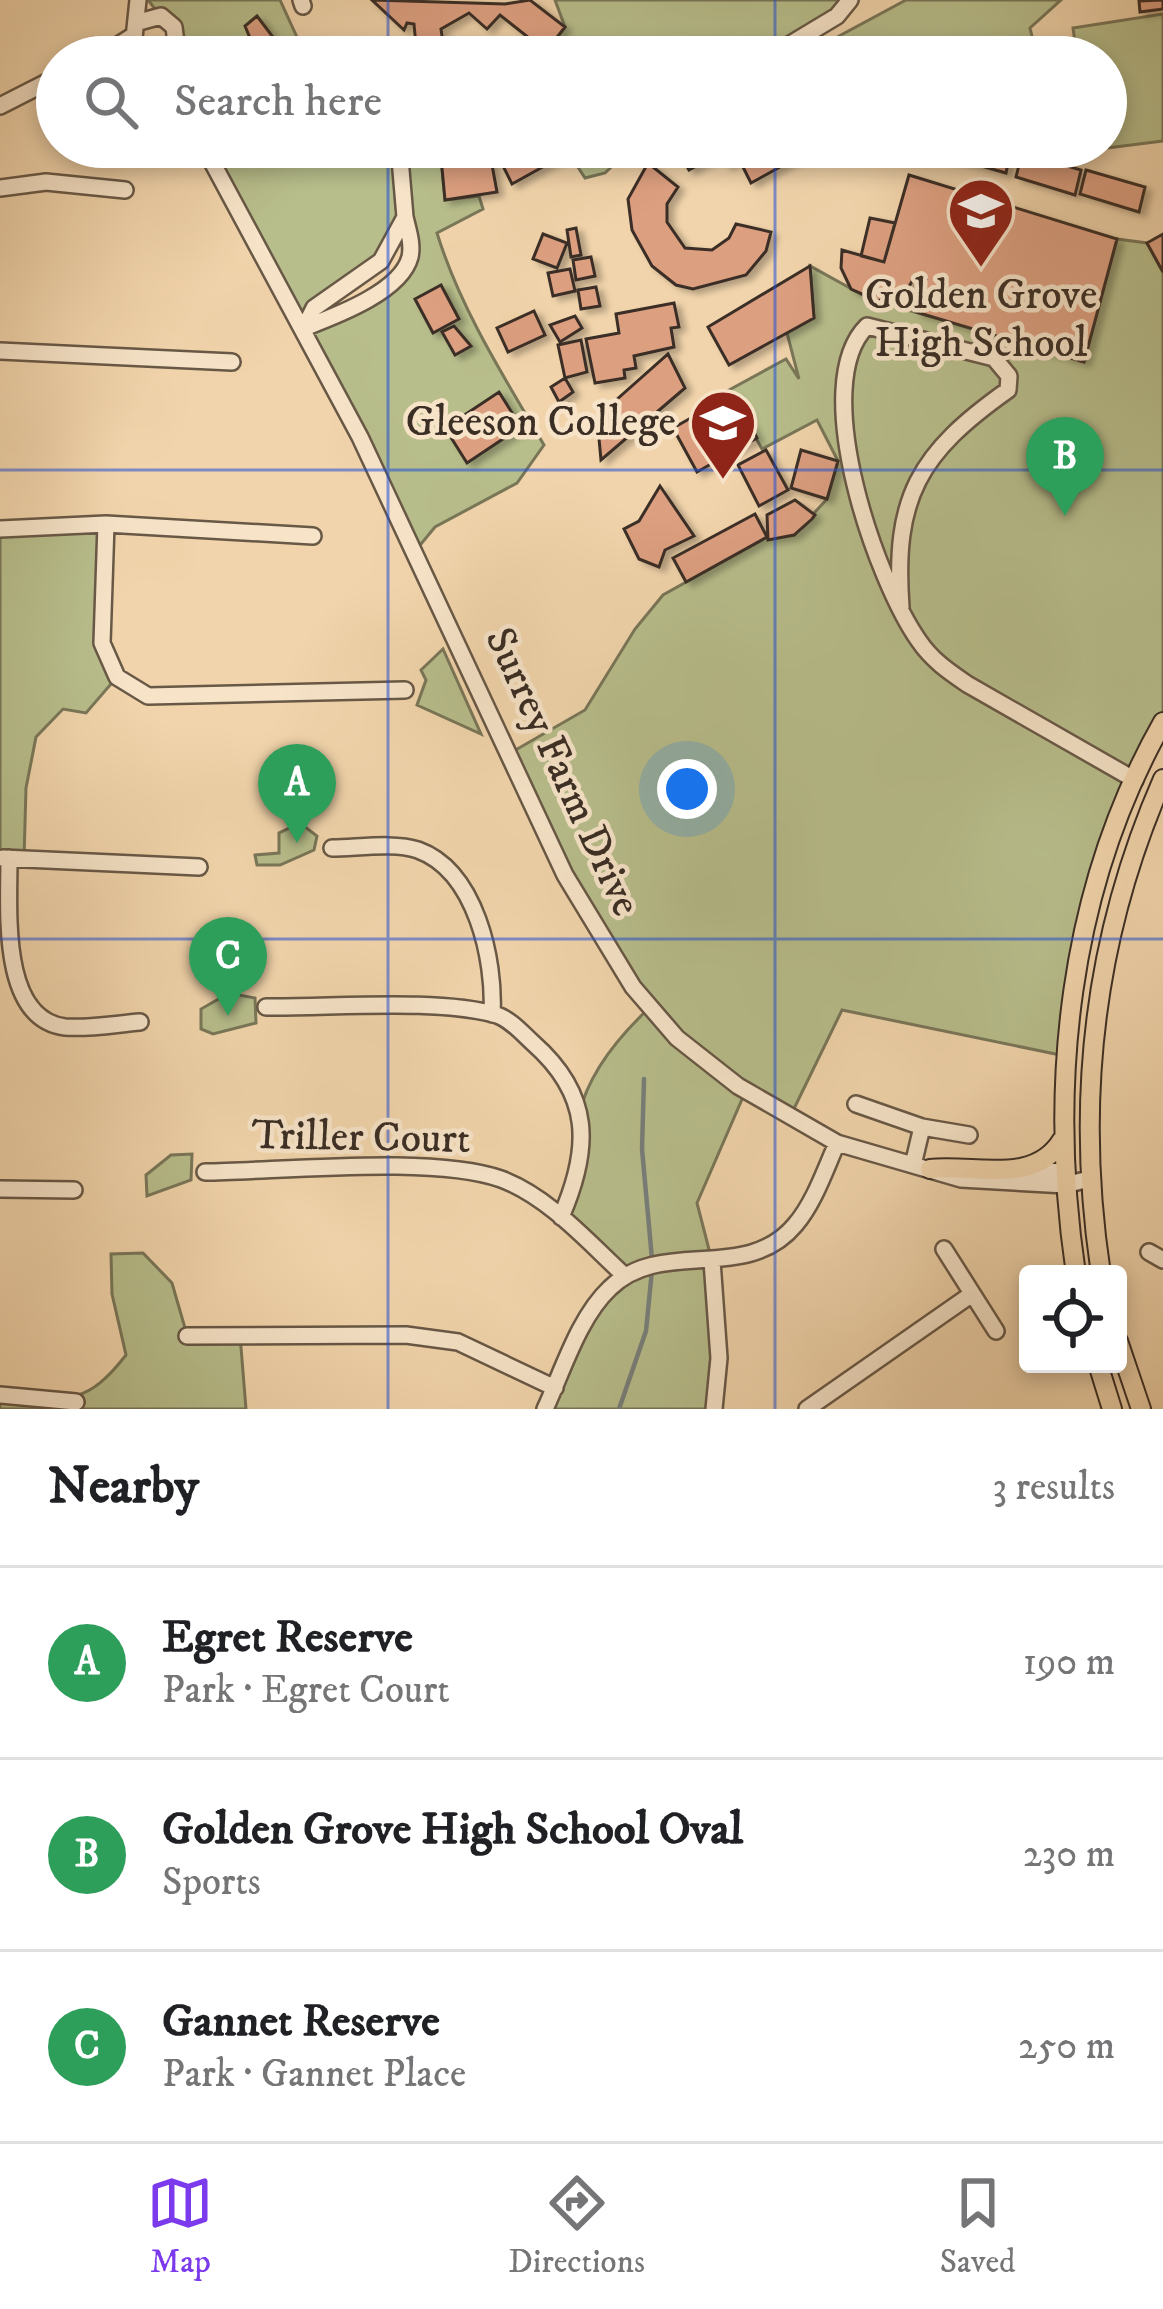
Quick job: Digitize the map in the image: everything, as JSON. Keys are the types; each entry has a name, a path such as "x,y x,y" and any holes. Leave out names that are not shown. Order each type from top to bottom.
{"main road":[{"path":"1075,1265 1062,1140 1067,1033 1079,957 1102,865 1163,722"},
{"path":"1100,1265 1089,1179 1088,1090 1100,980 1128,870 1161,785 1135,780"},
{"path":"922,1167 1014,1170 1043,1163 1062,1140"},
{"path":"1064,1179 1089,1179"},
{"path":"1127,1368 1141,1409"},
{"path":"1101,1373 1112,1409"}],"street":[{"path":"138,0 138,36"},
{"path":"147,0 157,16 176,30 175,36"},
{"path":"804,36 837,16 850,0"},
{"path":"128,36 157,16"},
{"path":"0,106 36,88"},
{"name":"Surrey Farm Drive","path":"216,168 304,328 416,550 592,927 677,1038 755,1097 837,1143 977,1181 1064,1179"},
{"path":"304,328 335,316 405,268 411,254 401,168"},
{"path":"0,188 46,182 125,190"},
{"path":"304,328 314,308 381,261 405,218"},
{"path":"902,607 897,548 924,466 982,406 1008,390 1009,376 994,358 867,326 857,336 844,406 846,440 869,527 902,607 915,636 940,666 1135,780"},
{"path":"0,351 232,362"},
{"path":"869,527 890,537 903,519"},
{"path":"0,529 106,524 314,536"},
{"path":"106,524 102,643 116,677 148,696 405,691"},
{"path":"332,848 415,848 446,866 487,944 494,975 492,1014"},
{"path":"140,1022 64,1027 31,1016 15,992 4,858 199,867"},
{"path":"266,1007 492,1014 539,1048 573,1087 583,1139 576,1182 561,1216"},
{"path":"856,1104 922,1127 969,1135"},
{"path":"922,1127 922,1167"},
{"path":"545,1409 595,1305 625,1276 661,1265 746,1257 782,1239 798,1222 837,1143"},
{"name":"Triller Court","path":"205,1172 461,1168 505,1180 561,1216 625,1276"},
{"path":"1014,1170 1064,1179"},
{"path":"0,1190 74,1190"},
{"path":"944,1249 996,1331"},
{"path":"712,1261 719,1358 714,1409"},
{"path":"814,1407 972,1294"},
{"path":"187,1336 406,1335 458,1342 555,1388"},
{"path":"0,1395 76,1402"}],"green space":[{"path":"148,0 280,0 296,36 176,36"},
{"path":"555,0 849,0 798,36 558,36 565,27"},
{"path":"906,0 1061,0 1030,28 1032,36 839,36"},
{"path":"1163,14 1163,141 1127,146 1127,36 1074,36 1073,28"},
{"path":"216,168 442,168 445,200 479,196 483,209 437,233 470,315 544,445 517,483 435,527 416,550","holes":["405,220 405,269 335,316 305,326 392,245"]},
{"path":"579,168 610,168 605,173 585,178"},
{"path":"1117,239 1147,243 1163,272 1163,724 1114,833 1065,1056 842,1010 789,1119 677,1038 592,927 512,752 585,710 635,629 663,595 767,537 794,535 827,499 838,461 817,420 762,449 729,390 786,359 799,379 787,333 814,318 810,266 870,299 1084,361"},
{"path":"106,524 102,643 117,677 86,713 63,709 36,737 26,788 24,859 0,859 0,529"},
{"path":"443,649 481,734 417,705 426,680 421,670"},
{"path":"300,823 317,836 314,850 280,865 257,865 255,855 279,853 279,833"},
{"path":"229,993 255,998 256,1023 213,1034 201,1029 201,1009"},
{"path":"645,1012 697,1063 743,1097 697,1203 712,1261 714,1409 545,1409 595,1305 625,1276 561,1217 571,1187 576,1129 589,1086 614,1046"},
{"path":"192,1154 191,1180 147,1196 146,1175 171,1155"},
{"path":"143,1253 172,1283 187,1335 240,1335 246,1409 0,1409 0,1393 71,1397 98,1385 111,1372 126,1355 112,1294 111,1254"}],"building":[{"path":"372,0 505,4 530,0 565,27 558,36 526,36 500,15 487,29 469,13 441,29 442,36 415,36 414,24 407,23 404,30"},
{"path":"1163,0 1163,9 1140,12 1139,1"},
{"path":"257,16 272,36 249,36 245,26"},
{"path":"442,168 493,168 497,192 445,200"},
{"path":"504,168 541,168 512,184"},
{"path":"645,168 654,168 678,187 667,204 667,222 685,248 712,250 729,238 736,224 771,232 766,251 746,275 693,289 676,285 652,266 632,230 628,199"},
{"path":"744,168 778,168 751,183"},
{"path":"1018,168 1081,170 1075,195 1016,177"},
{"path":"1086,170 1145,187 1139,212 1080,194"},
{"path":"909,175 1117,239 1084,362 916,312 926,280 915,276 907,290 878,301 851,289 841,268 842,250 884,262"},
{"path":"870,218 895,223 884,262 861,256"},
{"path":"576,228 581,255 571,257 567,230"},
{"path":"543,234 567,243 557,268 533,259"},
{"path":"1163,234 1163,272 1147,243"},
{"path":"591,257 595,276 576,280 573,260"},
{"path":"810,266 814,318 729,365 708,327"},
{"path":"570,269 575,291 553,296 548,273"},
{"path":"441,285 459,319 433,333 415,299"},
{"path":"596,287 600,306 581,309 578,290"},
{"path":"674,303 679,327 671,328 674,347 634,356 636,368 624,370 625,378 595,383 586,339 619,333 616,314"},
{"path":"534,311 545,335 508,352 497,328"},
{"path":"575,316 582,328 560,342 550,325"},
{"path":"454,326 471,346 455,355 442,332"},
{"path":"581,340 587,372 565,378 558,345"},
{"path":"668,354 685,388 601,460 597,417"},
{"path":"565,378 573,392 559,402 551,387"},
{"path":"499,392 521,427 467,463 445,428"},
{"path":"734,394 757,438 697,472 673,428"},
{"path":"766,450 788,490 759,506 738,465"},
{"path":"801,450 838,461 827,499 791,488"},
{"path":"660,486 694,536 665,550 659,567 639,559 624,529 639,521"},
{"path":"795,500 815,515 794,535 768,540 767,515"},
{"path":"755,514 767,537 686,582 673,558"}],"waterway":[{"path":"644,1079 642,1149 652,1259"},
{"path":"619,1409 646,1331 652,1270"}],"place":[{"name":"Golden Grove High School","path":"981,270"},
{"name":"Gleeson College","path":"723,482"},
{"name":"Golden Grove High School Oval","path":"1065,516"},
{"name":"Egret Reserve","path":"297,843"},
{"name":"Gannet Reserve","path":"228,1016"}]}
